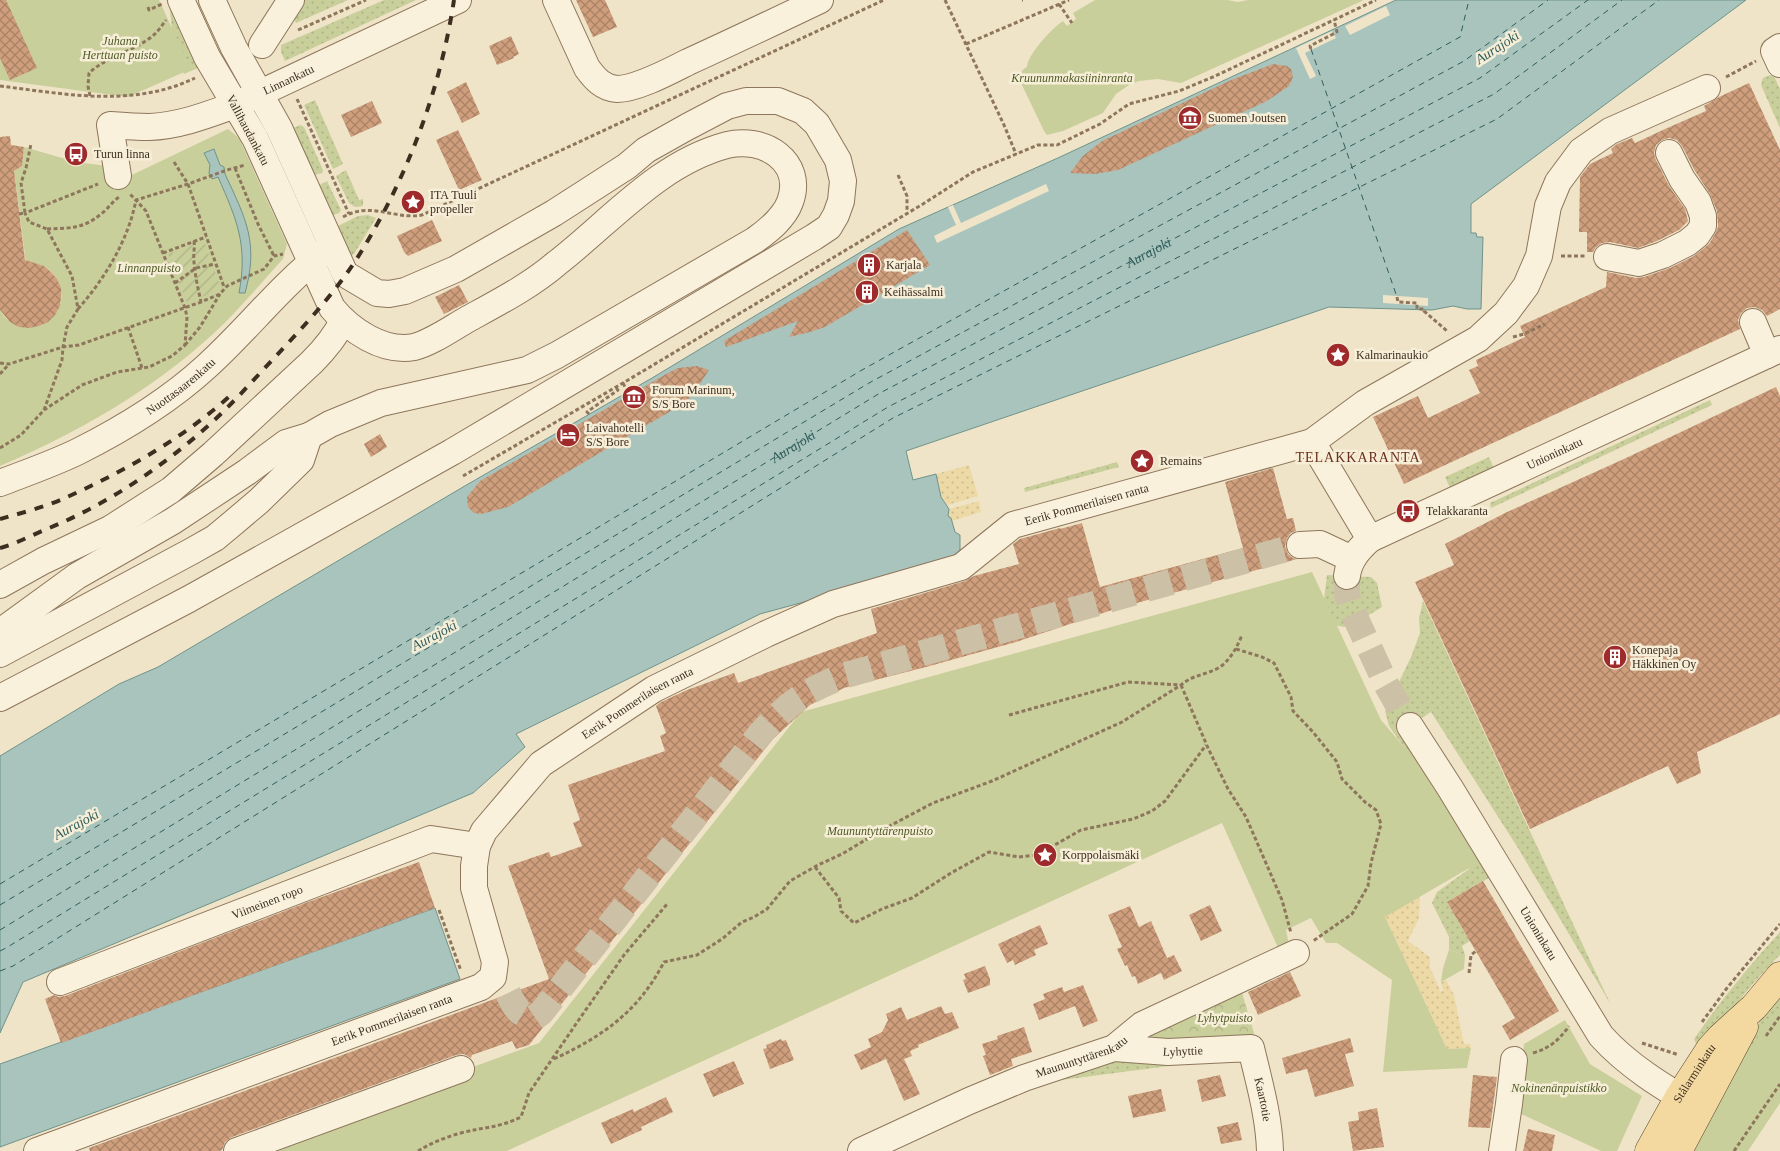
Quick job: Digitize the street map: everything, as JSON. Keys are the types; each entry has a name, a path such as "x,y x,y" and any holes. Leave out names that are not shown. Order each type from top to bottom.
{"main road":[{"name":"Stålarminkatu","path":"1678,1151 1690,1103 1710,1049 1754,1007 1780,976"},
{"name":"Stålarminkatu","path":"1649,1151 1690,1103"}],"street":[{"name":"Vallihaudankatu","path":"0,698 190,599 452,452 829,227 841,201 842,181 838,160 817,124 803,111 778,101 746,101 727,106 708,116 695,139 650,164 626,166 554,213 464,264 405,291 389,294 377,293 345,274 279,128 234,48 212,0"},
{"path":"262,45 291,0"},
{"name":"Linnankatu","path":"122,187 110,125 138,127 165,125 206,115 235,104 458,0"},
{"path":"556,0 594,78 604,86 615,89 627,89 660,76 820,0"},
{"name":"Vallihaudankatu","path":"171,7 207,57 255,138 300,257 332,308 343,321"},
{"path":"1370,539 1312,442 1364,403 1478,339 1506,313 1526,286 1539,256 1548,206 1558,182 1581,151 1610,131 1707,88"},
{"path":"0,585 43,561 110,529 171,490 213,454 312,362 328,346 343,321 374,341 393,346 413,347 437,336 528,285 558,263 648,187 685,162 728,145 755,144 768,148 785,161 794,182 790,203 783,215 770,229 755,240 557,355 527,370 380,403 330,424 310,436 286,443 247,472 173,521 77,576 0,632"},
{"path":"1607,257 1639,263 1663,255 1687,243 1697,235 1703,226 1703,216 1698,202 1682,179 1669,153"},
{"name":"Nuottasaarenkatu","path":"0,483 76,452 123,427 166,399 206,367 283,287 300,257 332,246"},
{"path":"1753,322 1774,352"},
{"name":"Unioninkatu","path":"1300,545 1314,544 1326,546 1349,568 1362,547 1370,539 1774,352"},
{"path":"0,654 215,538 259,501 301,460 310,436"},
{"name":"Eerik Pommerilaisen ranta","path":"37,1151 481,987 500,985 474,888 474,866 477,846 484,831 541,764 654,689 766,634 833,604 962,567 1013,525 1312,442"},
{"name":"Unioninkatu","path":"1410,726 1450,788 1601,1036 1626,1060 1690,1103"},
{"name":"Viimeinen ropo","path":"60,982 431,839 477,846"},
{"name":"Maununtyttärenkatu","path":"861,1151 1024,1078 1114,1048 1142,1025 1296,953"},
{"name":"Lyhyttie","path":"1114,1048 1168,1052 1251,1048"},
{"name":"Kaartotie","path":"1251,1048 1270,1135 1270,1151"},
{"path":"1502,1151 1514,1060"},
{"path":"237,1151 461,1069"}],"path":[{"path":"290,33 366,0"},
{"path":"298,101 349,214 374,210 412,217 431,210 884,0"},
{"path":"945,0 1016,154"},
{"path":"966,44 1069,0"},
{"path":"463,476 616,388 973,172 1038,145 1057,146 1100,124 1128,104 1179,91 1376,0"},
{"path":"1059,4 1072,22"},
{"path":"148,7 149,10 171,7"},
{"path":"90,97 88,86 89,73 97,66 150,39 157,32 171,7"},
{"path":"1311,49 1310,46 1337,32 1334,20"},
{"path":"1707,88 1778,54"},
{"path":"0,86 90,97 154,93 189,81"},
{"path":"31,144 21,182 28,222 48,229 78,228 103,213 122,187"},
{"path":"174,162 188,184 224,288"},
{"path":"136,200 251,164"},
{"path":"235,168 258,224 274,256"},
{"path":"898,175 907,196 907,213"},
{"path":"122,187 146,211 185,308 187,317 185,346"},
{"path":"19,214 122,187"},
{"path":"44,410 62,360 67,327 78,309 95,289 119,248 130,224 136,200"},
{"path":"48,229 72,276 78,309"},
{"path":"163,253 206,237"},
{"path":"194,241 196,284 201,302"},
{"path":"274,256 300,257"},
{"path":"0,448 21,435 44,410 82,385 117,372 150,367 172,356 185,346 200,327 224,288 264,269 274,256"},
{"path":"175,283 196,268 215,264"},
{"path":"0,364 9,364 78,344 185,308 220,294"},
{"path":"1397,297 1398,302 1417,303 1417,308 1424,309 1464,347"},
{"path":"1524,334 1545,324"},
{"path":"128,327 142,368"},
{"path":"0,374 9,364"},
{"path":"623,383 628,392"},
{"path":"589,414 587,412 618,390 616,388"},
{"path":"554,1059 585,1044 612,1026 653,983 664,962 697,955 722,939 742,922 767,909 790,881 933,803 992,781 1122,722 1189,678 1220,667 1236,650 1242,635"},
{"path":"1181,685 1206,744 1228,789 1246,817 1282,900 1296,953 1352,914 1368,886 1381,824 1376,810 1342,779 1337,762 1293,711 1291,697 1274,663 1262,657 1236,650"},
{"path":"1008,715 1128,682 1181,685"},
{"path":"815,866 839,898 841,911 854,923 882,909 912,898 989,852 1019,857 1037,855 1081,830 1133,819 1152,811 1165,801 1206,744"},
{"path":"418,1151 430,1143 460,1133 506,1125 521,1117 530,1093 578,1021 624,955 668,902"},
{"path":"439,910 460,968"},
{"path":"1698,1028 1727,988 1780,924"},
{"path":"1469,973 1471,954 1476,951"},
{"path":"1542,1050 1560,1039 1570,1025"},
{"path":"1680,1055 1683,1050"},
{"path":"1734,1151 1780,1084"}],"green space":[{"name":"Juhana Herttuan puisto","path":"0,0 159,0 191,69 128,97 0,80"},
{"path":"301,0 348,0 296,23 291,13"},
{"path":"384,0 416,0 285,61 281,52 281,45"},
{"name":"Kruununmakasiininranta","path":"1095,0 1227,0 1238,2 1248,0 1364,0 1181,83 1158,79 1139,81 1129,85 1116,94 1103,113 1063,131 1047,135 1020,81 1020,74 1027,67 1028,62 1041,42 1053,29 1063,21 1067,26 1076,19 1073,13"},
{"path":"169,3 198,68 184,74 173,37"},
{"path":"1773,74 1780,89 1780,128 1761,85 1763,78"},
{"path":"315,100 343,164 333,169 304,105"},
{"path":"300,125 304,127 323,170 322,173 311,176 291,129"},
{"name":"Linnanpuisto","path":"228,129 239,138 287,244 283,259 213,334 164,374 139,392 85,425 0,466 0,310 9,321 20,326 31,327 42,324 52,318 58,309 61,298 58,282 50,271 40,265 26,263 14,171 22,166 24,147 76,162 107,166 115,183"},
{"path":"346,170 359,200 363,199 363,206 355,207 349,203 336,176"},
{"path":"327,181 341,210 339,213 329,217 316,187"},
{"path":"368,215 376,218 352,255 334,228 358,216"},
{"path":"204,241 221,289 187,303 168,254"},
{"path":"1710,400 1712,405 1491,508 1490,503"},
{"path":"1489,457 1495,471 1452,492 1445,477"},
{"path":"1117,462 1119,467 1025,492 1024,488"},
{"name":"Maununtyttärenpuisto","path":"1312,572 1381,720 1428,775 1483,860 1385,917 1447,1049 1471,1048 1467,1068 1383,1072 1392,980 1337,943 1326,943 1311,918 1286,930 1288,940 1286,947 1279,950 1222,823 507,1151 240,1151 539,1043 801,712"},
{"path":"1327,575 1371,577 1377,583 1382,607 1344,627 1328,624 1324,599"},
{"path":"1423,601 1611,1005 1518,848 1431,712 1400,733 1494,875 1447,902 1470,941 1462,946 1465,955 1449,950 1449,937 1432,903 1437,892 1469,869 1459,837 1389,726 1385,711 1411,657 1420,633 1419,618"},
{"path":"1780,932 1780,955 1749,988 1703,1049 1696,1044 1694,1039 1735,984"},
{"path":"1449,950 1465,955 1464,969 1441,982 1443,968"},
{"name":"Lyhytpuisto","path":"1240,986 1254,1033 1250,1038 1168,1046 1139,1034"},
{"path":"1780,996 1780,1009 1740,1066 1746,1040"},
{"path":"1780,1008 1780,1103 1748,1151 1690,1151 1743,1059"},
{"name":"Nokinenänpuistikko","path":"1565,1020 1590,1064 1642,1096 1617,1151 1601,1151 1517,1112 1524,1044"},
{"path":"1238,1057 1046,1082 1113,1058"}],"sand":[{"path":"969,465 978,496 948,505 941,497 936,474"},
{"path":"979,501 981,512 952,521 947,516 949,509"},
{"path":"1422,886 1419,918 1408,941 1430,957 1430,968 1441,992 1443,990 1441,982 1446,980 1454,995 1464,1044 1470,1044 1471,1048 1447,1049 1385,917"}],"water":[{"name":"Aurajoki","path":"1396,0 1746,0 1471,204 1471,233 1476,233 1477,237 1483,237 1481,309 1453,306 1432,310 1329,307 906,451 913,480 936,474 941,497 949,509 948,516 951,518 955,532 960,535 960,556 826,593 826,596 760,614 516,734 525,747 473,793 23,982 0,1033 0,756 119,684 158,667 652,378 899,229 1060,157"},
{"path":"214,149 220,165 224,167 248,232 251,260 245,293 239,293 242,261 239,233 231,207 218,177 212,179 209,173 210,165 204,153"},
{"path":"435,908 460,979 0,1147 0,1064"}],"pier":[{"path":"1386,6 1390,15 1350,35 1345,26"},
{"path":"1332,31 1336,38 1305,53 1316,76 1310,79 1296,48"},
{"path":"1046,184 1049,191 937,243 934,236 956,225 948,207 953,205 961,223"},
{"path":"1383,295 1428,298 1428,306 1383,303"}],"building":[{"path":"0,0 6,0 37,68 10,80 0,58"},
{"path":"576,0 605,0 617,27 593,37"},
{"path":"511,36 519,54 497,65 489,46"},
{"name":"Suomen Joutsen","path":"1273,64 1287,66 1291,69 1293,77 1289,86 1267,101 1118,170 1095,174 1070,173 1083,156 1102,141 1231,80"},
{"path":"466,82 480,114 462,123 447,92"},
{"path":"1749,83 1780,150 1780,309 1767,316 1762,310 1755,307 1747,308 1741,313 1738,320 1740,329 1404,484 1373,417 1418,396 1428,418 1480,393 1469,370 1478,366 1476,360 1525,337 1520,326 1606,287 1607,272 1636,278 1644,277 1670,268 1694,256 1709,244 1718,227 1717,211 1710,194 1677,140 1669,138 1662,140 1656,145 1654,153 1669,186 1685,209 1688,221 1679,230 1657,241 1638,248 1610,242 1602,243 1593,252 1587,252 1587,232 1579,232 1580,177 1590,164 1613,153 1611,149 1617,144 1632,138 1635,143 1706,111 1704,106"},
{"path":"372,101 382,123 351,137 341,115"},
{"path":"458,130 482,180 459,190 436,140"},
{"path":"10,136 11,145 24,147 22,166 14,171 25,260 44,266 57,279 61,288 60,306 55,315 48,322 29,328 19,327 10,322 0,310 0,137"},
{"path":"432,220 442,241 408,256 404,252 397,236"},
{"path":"907,230 930,265 825,327 789,337 798,321 726,347 724,341"},
{"path":"459,285 468,302 444,314 435,297"},
{"path":"697,366 709,370 692,396 676,408 508,507 481,514 474,513 468,507 467,497 480,481 668,373 678,368"},
{"name":"Konepaja Häkkinen Oy","path":"1776,387 1780,396 1780,714 1697,752 1701,773 1677,784 1668,766 1530,829 1415,582 1454,565 1445,544 1505,513"},
{"path":"380,434 387,447 371,457 364,444"},
{"path":"1273,468 1287,519 1293,518 1296,531 1287,538 1285,546 1288,554 1297,559 1115,609 1016,642 844,688 810,705 773,739 529,1045 516,1049 512,1041 472,1055 471,1058 464,1054 456,1055 232,1137 225,1142 222,1150 219,1151 90,1151 89,1148 549,979 508,866 549,852 551,857 582,846 573,823 580,820 568,785 665,751 660,736 666,733 656,706 661,702 687,690 734,673 738,683 877,633 871,609 965,581 974,576 1019,564 1013,544 1020,539 1060,528 1082,523 1100,587 1243,548 1225,482"},
{"path":"419,862 435,908 61,1043 45,999 54,995 58,997 65,996 308,902"},
{"path":"1483,881 1559,1011 1510,1040 1502,1026 1515,1018 1447,902"},
{"path":"1210,905 1222,931 1201,941 1189,915"},
{"path":"1130,906 1139,927 1151,921 1167,958 1174,955 1182,971 1164,980 1161,973 1138,984 1135,976 1132,977 1117,949 1122,947 1108,915"},
{"path":"1040,925 1048,944 1034,950 1036,955 1015,965 1013,960 1007,963 998,944"},
{"path":"985,966 990,979 990,985 968,993 963,980 966,979 964,974"},
{"path":"1290,972 1301,996 1258,1015 1248,992"},
{"path":"1083,985 1098,1021 1083,1027 1075,1006 1039,1020 1033,1004 1045,999 1043,994 1062,987 1064,992"},
{"path":"941,1006 945,1014 952,1012 959,1028 918,1045 919,1047 910,1051 912,1056 904,1059 920,1094 904,1101 886,1059 861,1070 854,1055 871,1047 868,1039 882,1032 888,1020 886,1014 901,1007 907,1020"},
{"path":"1024,1027 1032,1052 1011,1059 1013,1066 990,1075 983,1056 986,1055 982,1044 998,1039 997,1036"},
{"path":"1350,1038 1354,1052 1345,1054 1354,1086 1315,1097 1307,1069 1286,1074 1282,1058"},
{"path":"781,1039 782,1041 786,1040 794,1060 770,1069 763,1049 767,1048 766,1045"},
{"path":"734,1061 744,1084 713,1097 703,1074"},
{"path":"1220,1075 1226,1096 1202,1102 1197,1080"},
{"path":"1473,1075 1497,1077 1490,1128 1468,1127"},
{"path":"1161,1089 1166,1111 1133,1118 1128,1096"},
{"path":"666,1097 673,1112 641,1127 642,1130 611,1144 601,1123 633,1109 634,1112"},
{"path":"1377,1108 1384,1147 1353,1151 1348,1122 1359,1120 1358,1112"},
{"path":"1238,1122 1242,1140 1221,1144 1217,1127"},
{"path":"1528,1129 1555,1135 1552,1151 1523,1151"}],"ferry route":[{"path":"0,884 862,370 1460,37 1469,0"},
{"path":"0,905 869,383 1464,61 1548,0"},
{"path":"0,930 880,393 1480,78 1588,0"},
{"path":"0,951 888,407 1494,94 1622,0"},
{"path":"0,971 13,966 893,418 1497,119 1659,0"},
{"path":"1311,49 1397,297"}],"tunnel":[{"path":"508,993 520,1012 534,1018 541,1013 760,734 788,706 807,693 843,676 1300,545"},
{"path":"1347,576 1347,595 1351,608 1386,684 1410,726"}],"railway":[{"path":"0,548 92,508 139,480 161,464 224,411 328,298 356,260 374,230 405,167 430,102 440,68 454,0"},
{"path":"0,519 57,501 109,477 174,439 215,409 233,393"}],"place":[{"name":"Suomen Joutsen","path":"1190,118"},
{"name":"Turun linna","path":"76,154"},
{"name":"ITA Tuuli propeller","path":"413,202"},
{"name":"Karjala","path":"869,265"},
{"name":"Keihässalmi","path":"867,292"},
{"name":"Kalmarinaukio","path":"1338,355"},
{"name":"Forum Marinum, S/S Bore","path":"634,397"},
{"name":"Laivahotelli S/S Bore","path":"568,435"},
{"name":"Remains","path":"1142,461"},
{"name":"Telakkaranta","path":"1408,511"},
{"name":"Konepaja Häkkinen Oy","path":"1615,657"},
{"name":"Korppolaismäki","path":"1045,855"}],"district":[{"name":"TELAKKARANTA","path":"1358,457"}]}
